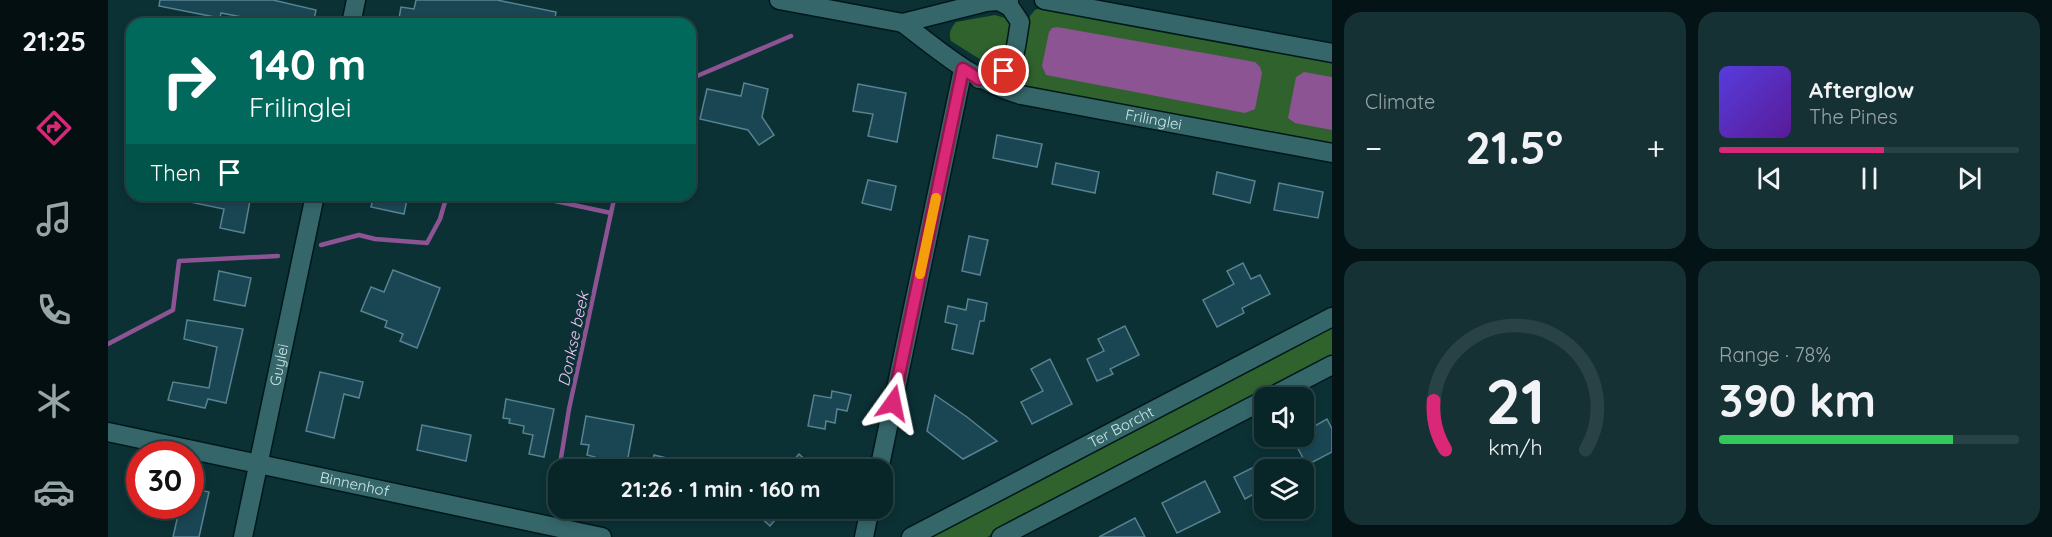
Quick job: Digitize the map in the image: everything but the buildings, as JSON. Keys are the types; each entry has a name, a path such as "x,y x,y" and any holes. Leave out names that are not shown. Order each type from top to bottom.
{"street":[{"path":"352,18 356,0"},
{"name":"Frilinglei","path":"779,0 903,23 986,2 1009,0"},
{"path":"1044,0 1332,53"},
{"path":"979,79 1004,71 1013,60 1020,22 1010,7 999,1"},
{"name":"Frilinglei","path":"903,23 963,69 998,88 1332,153"},
{"path":"881,459 963,69"},
{"name":"Guylei","path":"243,537 314,201"},
{"name":"Ter Borcht","path":"911,537 1332,317"},
{"path":"1290,387 1332,365"},
{"path":"1000,537 1254,405"},
{"name":"Binnenhof","path":"108,432 602,537"},
{"path":"864,537 868,519"}],"green space":[{"path":"1041,8 1332,61 1332,145 1026,87 1019,74 1030,16 1035,10"},
{"path":"995,15 1005,18 1012,27 1005,59 997,64 986,63 951,41 950,31 956,22"},
{"path":"1332,325 1332,358 1276,387 1254,387 1254,398 987,537 924,537"}],"shaded area":[{"path":"1057,27 1255,62 1262,73 1255,109 1245,113 1046,75 1042,66 1049,32 1052,28"},
{"path":"1304,72 1332,77 1332,130 1295,123 1288,118 1296,77"}],"waterway":[{"path":"696,76 791,36"},
{"path":"321,245 359,235 375,239 427,243 440,219 445,201"},
{"path":"555,201 611,213 614,201"},
{"name":"Donkse beek","path":"561,459 569,409 611,213"},
{"path":"108,344 173,310 179,261 278,256"}],"slow traffic":[{"path":"920,274 936,198"}],"route":[{"path":"893,403 963,69 979,79 1004,71"}]}
